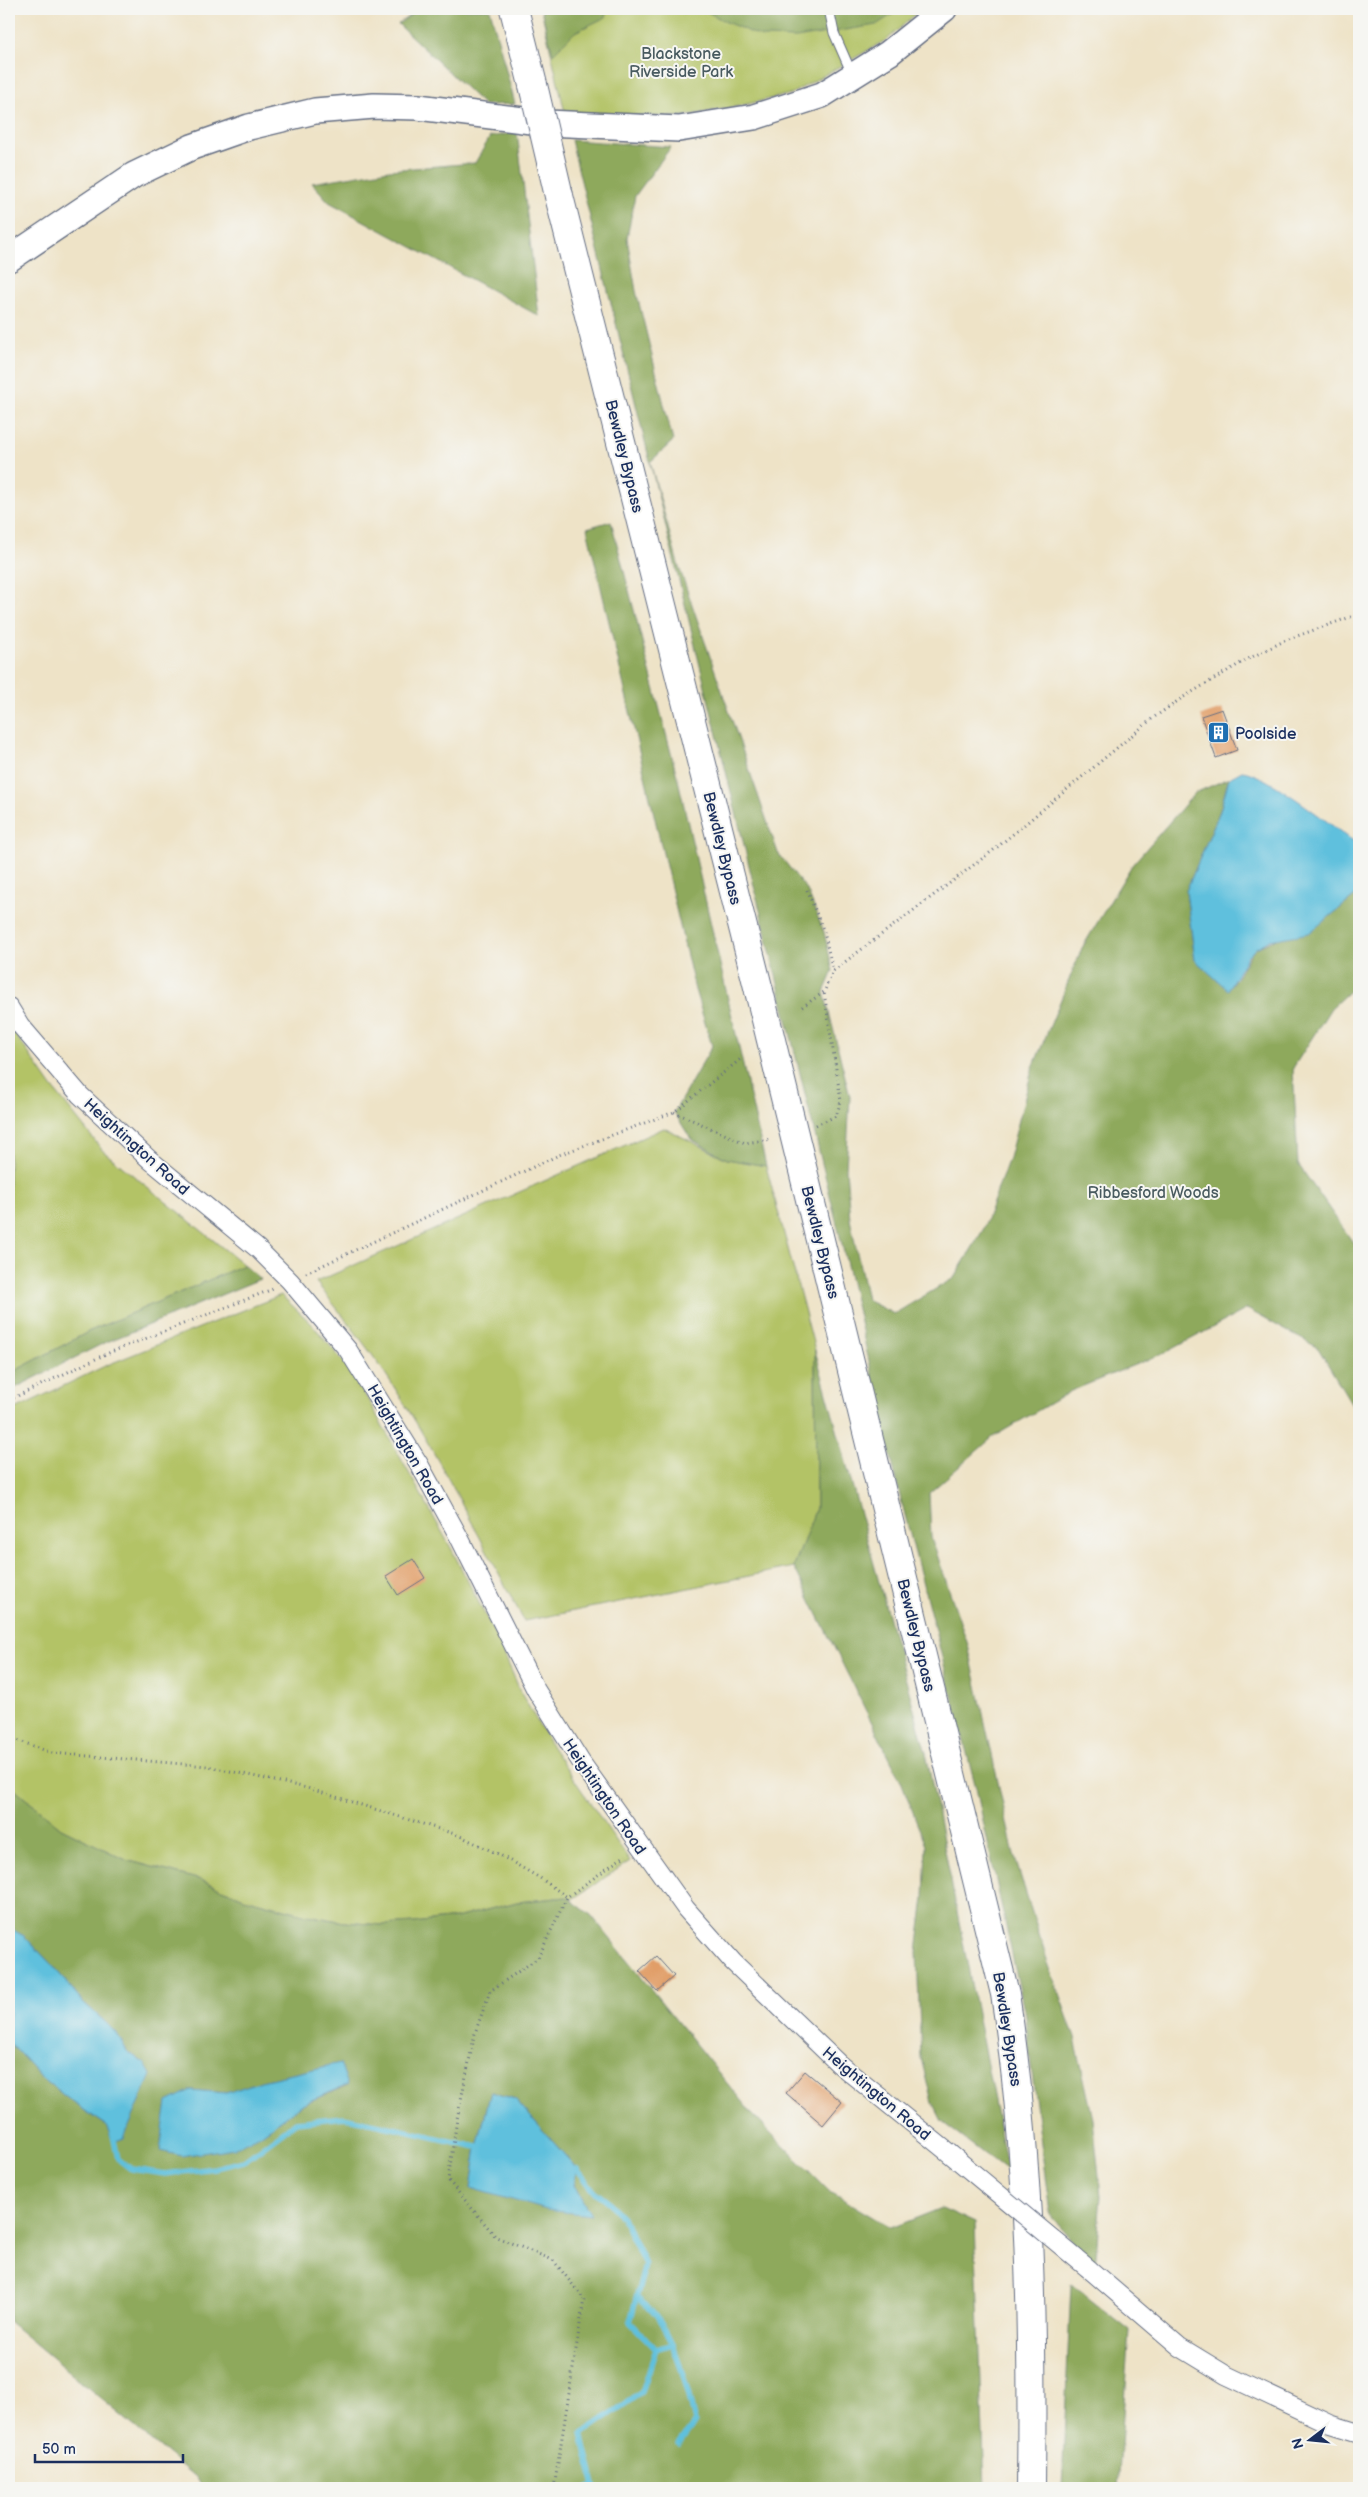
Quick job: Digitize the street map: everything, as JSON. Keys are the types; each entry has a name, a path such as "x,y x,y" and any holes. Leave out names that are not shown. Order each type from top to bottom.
{"highway":[{"name":"Bewdley Bypass","path":"514,9 559,196 759,992 1005,1994 1016,2070 1025,2159 1032,2342 1031,2488"}],"main road":[{"path":"9,259 134,175 183,151 249,127 314,111 374,106 418,107 547,122 679,129 754,117 822,95 889,53 944,9"}],"street":[{"name":"Heightington Road","path":"9,1007 20,1025 80,1095 150,1160 258,1249 290,1281 330,1327 369,1380 419,1464 459,1537 536,1690 581,1762 640,1847 686,1908 733,1962 839,2064 1089,2269 1180,2347 1226,2375 1330,2424 1359,2433"}],"lane":[{"path":"829,9 834,33 853,76"}],"path":[{"path":"802,1008 824,992 833,971 995,849 1153,718 1182,698 1254,656 1286,640 1359,614"},
{"path":"808,890 824,932 833,971"},
{"path":"674,1112 745,1143 794,1134 836,1116 841,1101 837,1062 824,992"},
{"path":"9,1400 106,1354 290,1281 560,1155 674,1112 742,1058"},
{"path":"9,1738 52,1753 207,1766 307,1788 458,1835 506,1858 567,1897"},
{"path":"554,2488 584,2299 553,2260 496,2238 448,2180 457,2120 475,2034 490,1991 538,1958 567,1897 640,1847"}],"green space":[{"path":"419,9 490,9 515,104 484,105 398,24"},
{"name":"Blackstone Riverside Park","path":"541,9 921,9 888,39 791,94 679,117 565,113"},
{"path":"541,9 605,9 606,17 575,32 553,54"},
{"path":"702,9 901,9 876,25 796,38 762,37 726,22"},
{"path":"517,132 539,316 329,202 312,183 389,170 475,163 490,137"},
{"name":"Ribbesford Woods","path":"571,140 671,147 635,196 627,238 636,291 673,441 650,462 678,564 778,853 807,890 824,932 833,971 824,992 850,1097 846,1169 850,1219 867,1300 894,1314 954,1278 983,1230 1009,1158 1032,1070 1082,948 1132,865 1195,793 1229,778 1220,811 1186,891 1195,960 1228,989 1256,948 1330,916 1359,893 1359,982 1331,1008 1293,1068 1298,1164 1359,1251 1359,1416 1318,1348 1247,1309 1171,1350 1071,1391 993,1437 929,1493 931,1537 968,1645 1014,1855 1048,1963 1075,2038 1093,2119 1101,2196 1095,2267 1050,2215 1024,2010 976,1788 899,1492 847,1265"},
{"path":"611,521 679,784 766,1166 727,1159 691,1139 674,1112 712,1046 695,990 587,528"},
{"path":"9,1025 52,1087 103,1151 244,1265 90,1331 9,1374"},
{"path":"664,1128 727,1159 766,1166 815,1350 816,1508 794,1567 524,1621 418,1425 371,1353 316,1282"},
{"path":"244,1265 260,1279 102,1344 9,1391 9,1374 90,1331"},
{"path":"281,1295 311,1323 343,1361 367,1398 451,1548 498,1640 522,1695 552,1747 630,1861 571,1900 566,1897 517,1902 456,1918 383,1925 344,1922 307,1915 244,1898 201,1880 126,1860 61,1828 9,1785 9,1412 107,1365"},
{"path":"815,1350 926,1753 1008,2172 942,2122 932,2102 921,2058 917,1952 924,1897 926,1846 901,1781 794,1567 816,1508"},
{"path":"9,1785 61,1828 126,1860 201,1880 244,1898 307,1915 344,1922 383,1925 414,1923 456,1918 517,1902 567,1897 591,1915 752,2114 829,2191 891,2228 942,2208 975,2223 985,2488 202,2488 195,2477 9,2322 9,2042 42,2078 106,2125 145,2064 127,2051 116,2032 83,2002 52,1965 24,1936 9,1928","holes":["348,2086 304,2103 260,2135 191,2090 226,2093","491,2092 515,2099 577,2169 574,2185 590,2215 471,2188 477,2147"]},
{"path":"1071,2284 1129,2330 1118,2488 1062,2488"}],"water":[{"path":"1242,771 1254,774 1284,791 1359,845 1359,893 1309,933 1270,940 1256,948 1247,957 1228,990 1195,960 1186,891 1220,811 1229,778"},
{"path":"9,1928 24,1936 52,1965 83,2002 116,2032 127,2051 145,2064 151,2075 124,2138 113,2142 106,2125 42,2078 9,2042"},
{"path":"340,2063 348,2085 304,2103 260,2135 234,2148 182,2156 160,2151 167,2102 191,2090 226,2093 261,2081"},
{"path":"491,2092 515,2099 577,2169 574,2185 591,2215 547,2210 471,2188 477,2147"}],"building":[{"name":"Poolside","path":"1222,709 1237,750 1216,758 1201,716"},
{"path":"413,1559 425,1578 398,1595 386,1576"},
{"path":"656,1956 674,1976 657,1991 639,1971"},
{"path":"805,2071 842,2102 823,2125 786,2093"}],"waterway":[{"path":"113,2135 118,2159 131,2169 165,2174 215,2168 244,2161 296,2122 344,2117 477,2147"},
{"path":"577,2169 594,2191 613,2206 628,2228 645,2265 630,2322 656,2349 642,2392 582,2434 595,2486 589,2488"},
{"path":"638,2299 653,2312 664,2329 671,2342 685,2381 695,2422 679,2444"},
{"path":"656,2349 672,2344"}],"place":[{"name":"Poolside","path":"1219,733"}]}
